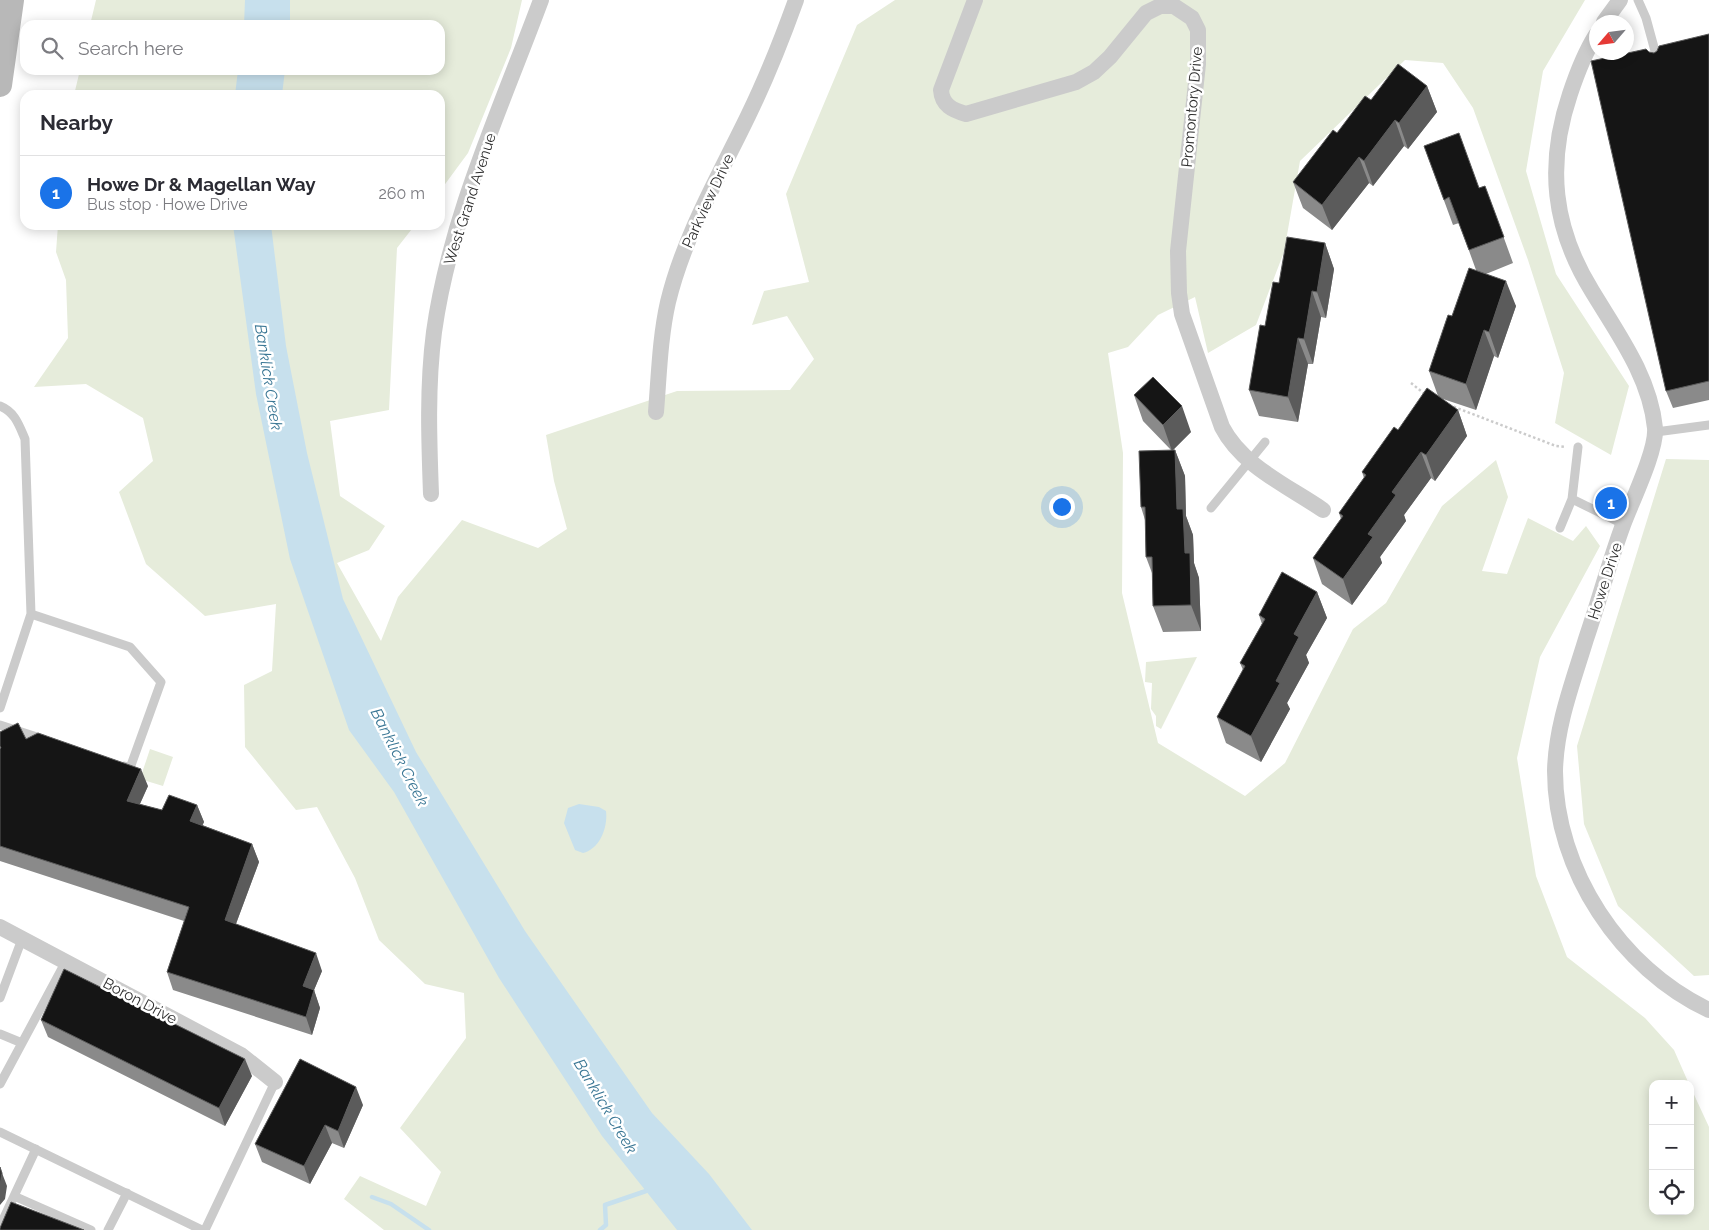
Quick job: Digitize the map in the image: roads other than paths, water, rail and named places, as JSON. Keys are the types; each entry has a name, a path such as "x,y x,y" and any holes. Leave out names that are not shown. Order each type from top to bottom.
{"main road":[{"path":"0,85 12,0"}],"street":[{"name":"West Grand Avenue","path":"431,494 427,406 434,332 446,271 463,209 541,0"},
{"name":"Parkview Drive","path":"656,412 660,356 668,302 682,257 716,180 749,114 796,0"},
{"name":"Promontory Drive","path":"975,0 941,90 942,99 948,106 966,114 1076,82 1094,72 1110,58 1146,13 1160,6 1174,6 1192,18 1198,30 1198,64 1178,251 1179,293 1182,314 1222,427 1230,442 1250,462 1323,510"},
{"path":"1609,15 1620,0"},
{"name":"Howe Drive","path":"1589,47 1584,55 1560,122 1554,166 1558,205 1569,246 1581,271 1626,344 1650,397 1656,432 1639,487 1623,524 1562,718 1555,770 1558,805 1567,840 1582,880 1596,908 1616,937 1640,964 1697,1004 1709,1010"},
{"name":"Boron Drive","path":"0,927 241,1055 275,1082"}],"lane":[{"path":"1638,0 1646,18 1659,65"},
{"path":"0,406 11,412 25,438 31,614 0,708"},
{"path":"1656,432 1709,425"},
{"path":"1211,508 1265,442"},
{"path":"1560,528 1572,499 1578,447"},
{"path":"1572,499 1623,524"},
{"path":"31,614 130,647 161,682 130,768 112,762"},
{"path":"0,725 51,742"},
{"path":"0,998 22,939"},
{"path":"0,1084 65,963"},
{"path":"0,1034 22,1043"},
{"path":"0,1132 204,1230 275,1082"},
{"path":"0,1226 36,1149"},
{"path":"108,1230 127,1193"},
{"path":"14,1196 91,1230"}],"water":[{"path":"245,0 290,0 290,20 244,20"},
{"path":"237,75 284,75 283,90 236,90"},
{"name":"Banklick Creek","path":"234,230 272,230 286,346 307,453 343,599 416,752 525,931 652,1113 709,1174 752,1230 677,1230 602,1136 499,978 394,792 349,730 290,559 256,394"},
{"path":"579,804 599,807 606,811 606,824 602,836 594,847 583,853 575,850 564,823 568,808"}],"waterway":[{"path":"600,1230 606,1225 605,1205 646,1191"},
{"path":"372,1197 391,1204 429,1230"}],"place":[{"name":"Howe Dr & Magellan Way","path":"1611,503"}]}
